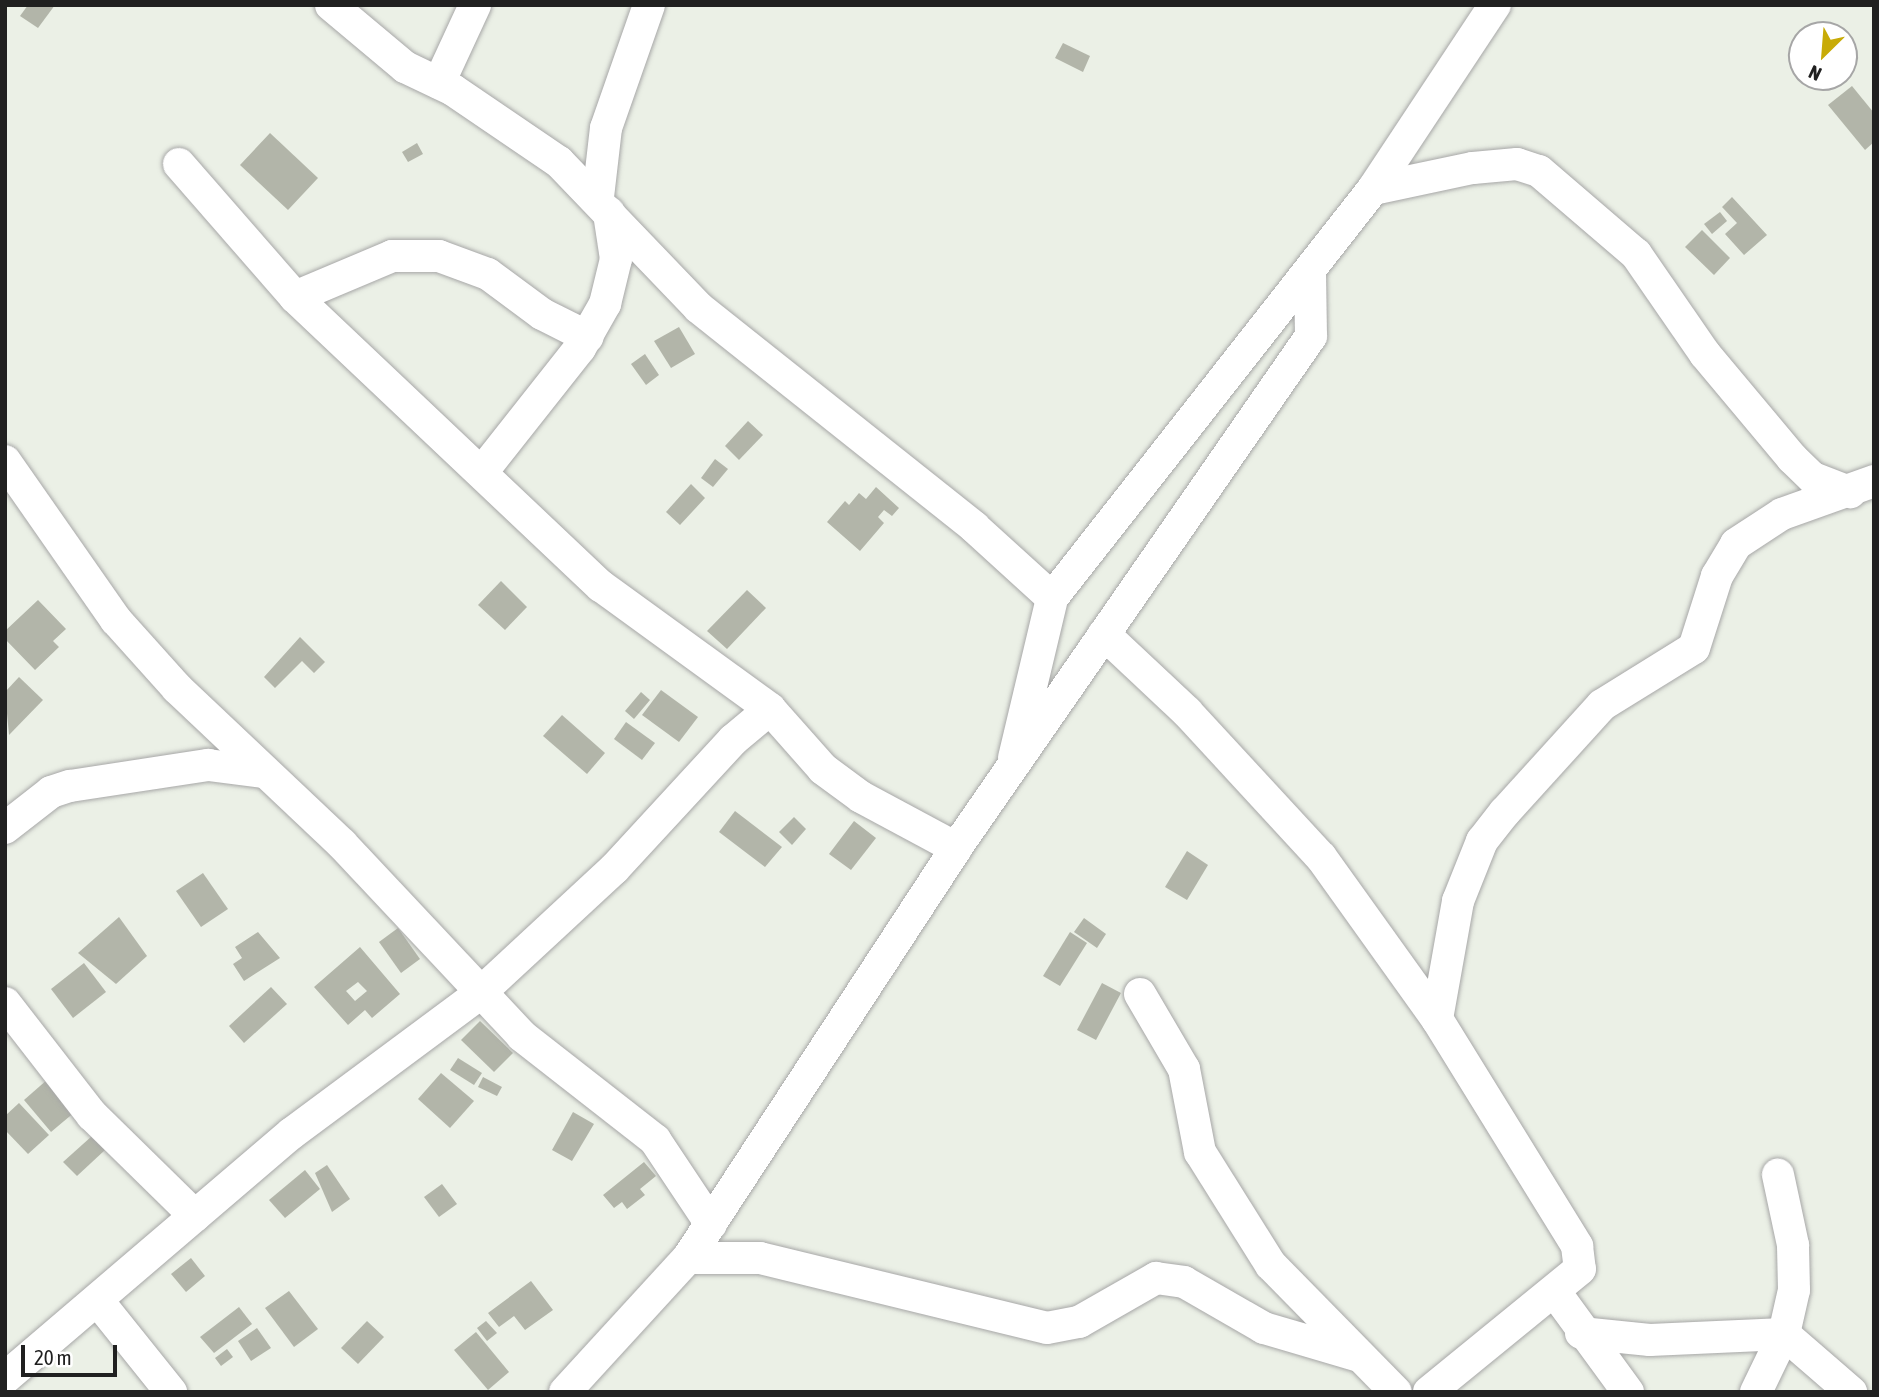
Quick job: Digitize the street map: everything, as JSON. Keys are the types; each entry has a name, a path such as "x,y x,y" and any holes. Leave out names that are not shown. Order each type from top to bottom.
{"street":[{"path":"331,5 405,67 439,83 559,162 699,308 974,527 1052,598"},
{"path":"439,83 475,5"},
{"path":"482,472 588,337 612,285 603,206 606,128 649,5"},
{"path":"1012,770 1052,598 1373,190 1495,5"},
{"path":"179,164 295,297 601,586 770,709 842,783 956,848"},
{"path":"1373,190 1473,168 1517,164 1539,171 1636,254 1705,354 1792,458 1813,478 1862,487"},
{"path":"295,297 392,256 439,256 488,274 542,314 588,337"},
{"path":"565,1392 688,1258 956,848 1311,336 1310,271"},
{"path":"5,461 116,620 263,772 385,889 479,994 550,1059 630,1116 655,1140 711,1224"},
{"path":"1437,1018 1458,901 1482,841 1505,812 1602,705 1694,648 1717,576 1736,544 1782,514 1862,487"},
{"path":"1104,634 1206,730 1321,857 1437,1018 1577,1246 1580,1269 1429,1392"},
{"path":"5,1378 195,1216 385,1060 479,994 614,869 770,709"},
{"path":"5,828 51,792 70,786 208,765 263,772"},
{"path":"1140,994 1184,1069 1200,1152 1271,1265 1356,1356 1396,1392"},
{"path":"5,1003 92,1115 195,1216"},
{"path":"1756,1392 1784,1334 1794,1290 1793,1245 1778,1175"},
{"path":"688,1258 760,1258 1047,1328 1079,1322 1156,1278 1184,1282 1264,1328 1356,1356"},
{"path":"1555,1292 1581,1333 1628,1392"},
{"path":"98,1301 171,1392"},
{"path":"1581,1333 1650,1340 1784,1334 1851,1392"}],"building":[{"path":"28,5 55,5 38,28 20,16"},
{"path":"1063,43 1090,56 1083,72 1055,58"},
{"path":"1846,91 1856,91 1874,113 1874,142 1865,150 1828,105"},
{"path":"270,133 318,178 288,210 240,165"},
{"path":"417,143 423,154 408,162 402,152"},
{"path":"1732,197 1767,235 1744,255 1725,234 1737,223 1722,207"},
{"path":"1720,212 1727,221 1712,234 1704,224"},
{"path":"1702,230 1730,258 1714,275 1685,247"},
{"path":"679,327 695,354 671,368 654,341"},
{"path":"645,354 659,375 646,385 631,364"},
{"path":"748,421 763,435 739,460 725,446"},
{"path":"715,459 728,469 713,487 701,478"},
{"path":"691,484 705,498 680,525 666,512"},
{"path":"876,487 899,508 892,516 884,510 878,517 884,523 860,551 827,522 845,501 849,505 859,493 866,499"},
{"path":"501,581 527,607 505,630 478,605"},
{"path":"747,590 766,608 727,649 707,631"},
{"path":"38,600 66,629 53,641 59,647 35,670 5,639 5,631"},
{"path":"300,637 325,662 314,673 302,661 275,688 264,677"},
{"path":"19,677 43,700 9,735 5,692"},
{"path":"661,690 698,717 679,742 642,715"},
{"path":"641,692 650,700 634,719 625,711"},
{"path":"562,715 605,753 587,774 543,736"},
{"path":"626,722 655,743 642,760 614,739"},
{"path":"735,811 782,847 765,867 719,832"},
{"path":"794,817 806,829 792,845 779,832"},
{"path":"854,821 876,838 851,870 829,854"},
{"path":"1187,851 1208,865 1187,900 1165,887"},
{"path":"203,873 228,909 201,927 176,891"},
{"path":"119,917 147,956 116,984 78,953"},
{"path":"1084,918 1106,934 1097,948 1074,932"},
{"path":"398,928 420,959 401,973 379,942"},
{"path":"258,932 280,958 244,981 233,964 242,958 235,947"},
{"path":"1070,932 1087,943 1060,986 1043,976"},
{"path":"360,947 400,994 372,1018 365,1010 348,1025 314,987","holes":["358,982 367,991 355,1001 346,991"]},
{"path":"84,963 106,992 73,1018 51,989"},
{"path":"1102,983 1121,993 1096,1040 1077,1030"},
{"path":"271,987 287,1004 244,1043 229,1026"},
{"path":"480,1021 513,1053 494,1072 461,1040"},
{"path":"458,1058 482,1073 474,1085 450,1070"},
{"path":"441,1073 474,1101 450,1128 418,1099"},
{"path":"483,1077 502,1087 497,1096 478,1087"},
{"path":"48,1079 76,1111 51,1132 24,1100"},
{"path":"19,1103 49,1135 28,1154 5,1130 5,1116"},
{"path":"573,1112 594,1124 572,1161 552,1150"},
{"path":"92,1136 105,1150 77,1176 63,1162"},
{"path":"644,1162 656,1176 640,1189 645,1195 627,1209 622,1202 614,1208 603,1195"},
{"path":"327,1165 350,1199 332,1212 315,1173"},
{"path":"305,1170 320,1189 285,1218 269,1200"},
{"path":"442,1184 457,1204 439,1217 424,1197"},
{"path":"191,1258 205,1276 186,1292 171,1274"},
{"path":"531,1281 553,1310 525,1330 514,1316 499,1327 488,1313"},
{"path":"289,1291 318,1329 294,1347 265,1308"},
{"path":"239,1307 252,1324 214,1353 200,1337"},
{"path":"367,1321 384,1337 358,1364 341,1348"},
{"path":"486,1321 497,1333 487,1341 477,1328"},
{"path":"257,1328 271,1348 251,1361 238,1341"},
{"path":"476,1332 509,1372 488,1390 454,1350"},
{"path":"227,1349 233,1357 221,1366 215,1358"}]}
